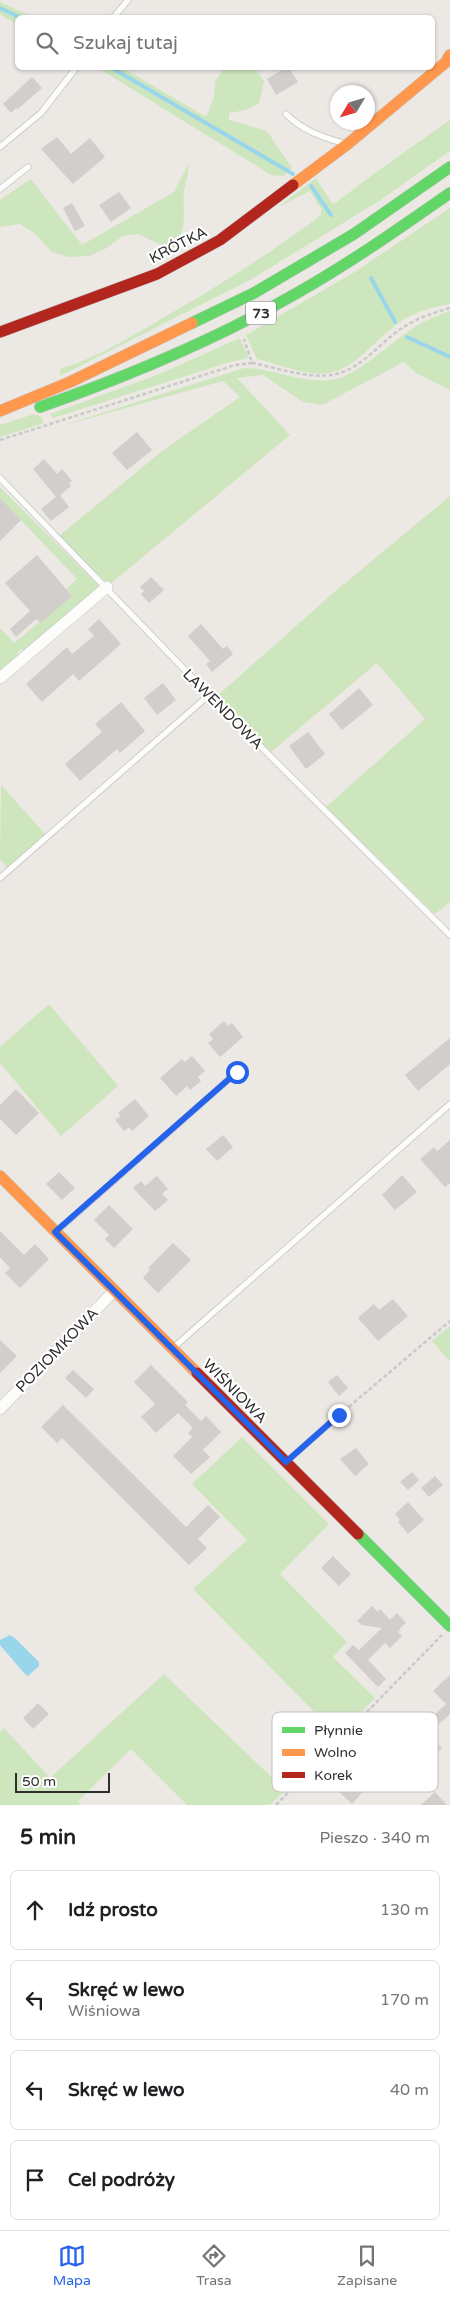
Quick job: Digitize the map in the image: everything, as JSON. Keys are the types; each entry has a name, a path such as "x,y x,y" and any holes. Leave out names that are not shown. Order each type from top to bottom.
{"street":[{"name":"KRÓTKA","path":"0,332 157,274 220,240 348,145 445,63 450,55"},
{"name":"73","path":"0,411 70,382 254,293 354,234 450,167"},
{"name":"73","path":"0,420 91,389 142,369 257,315 369,250 450,193"},
{"path":"0,678 106,587"},
{"name":"WIŚNIOWA","path":"0,1176 286,1462 447,1629"},
{"name":"POZIOMKOWA","path":"0,1409 114,1291"},
{"path":"0,1391 9,1400"}],"lane":[{"path":"116,15 128,0"},
{"path":"0,147 41,113 74,70"},
{"path":"286,114 297,125 327,139 348,145"},
{"path":"0,190 28,167"},
{"name":"LAWENDOWA","path":"0,478 208,695 450,935"},
{"path":"0,878 208,695"},
{"path":"55,1232 237,1072"},
{"path":"172,1349 450,1104"},
{"path":"286,1462 339,1415"}],"path":[{"path":"252,363 319,376 337,374 362,361 396,332 420,316 450,308"},
{"path":"0,440 52,424"},
{"path":"339,1415 450,1321"},
{"path":"366,1712 447,1629"},
{"path":"276,1805 289,1792"}],"green space":[{"path":"0,2 28,15 15,15 15,24 0,14"},
{"path":"101,70 126,70 206,117 214,97 215,81 223,70 256,70 264,81 259,103 247,110 229,113 229,120 267,131 292,168 283,176 271,175"},
{"path":"450,120 450,151 376,203 250,280 60,376 60,369 85,360 133,336 261,258 321,215 321,209 310,191 278,207 316,178 334,204"},
{"path":"188,164 188,175 184,190 183,228 172,250 138,234 123,236 105,249 89,256 68,257 52,252 34,233 20,224 0,227 0,200 31,179 82,245 174,192"},
{"path":"450,208 450,304 408,317 393,327 354,361 344,368 332,372 320,374 305,372 257,359 246,335 353,273"},
{"path":"450,311 450,390 416,373 404,362 322,405 303,402 263,375 237,378 290,435 109,585 59,536 162,451 240,397 223,381 58,427 244,368 266,370 309,380 320,381 341,378 373,359 416,326"},
{"path":"240,338 249,358 230,362 53,418 50,414 157,375"},
{"path":"34,414 41,417 44,423 0,437 0,425"},
{"path":"0,487 98,585 99,590 27,651 21,649 17,653 18,659 0,675 0,628 14,643 72,596 66,589 77,579 0,498"},
{"path":"450,496 450,902 435,914 326,807 425,719 377,663 271,752 216,697 332,594"},
{"path":"1,785 46,835 8,868 0,859"},
{"path":"49,1004 118,1086 61,1136 0,1063 0,1047"},
{"path":"450,1326 450,1362 432,1341"},
{"path":"242,1437 329,1524 280,1574 347,1642 333,1657 375,1698 361,1712 314,1712 193,1589 247,1540 192,1484"},
{"path":"164,1674 272,1778 272,1792 283,1792 270,1805 187,1805 131,1749 78,1801 81,1805 0,1805 0,1732 4,1728 50,1778"}],"water":[{"path":"10,1635 39,1662 39,1666 28,1676 0,1645 0,1640"}],"building":[{"path":"282,70 290,70 298,82 276,95 267,79"},
{"path":"32,77 42,88 11,113 3,104"},
{"path":"57,137 71,154 90,138 105,157 73,184 41,149"},
{"path":"119,192 131,208 111,222 99,205"},
{"path":"72,203 85,226 75,231 63,208"},
{"path":"137,432 152,450 127,470 112,453"},
{"path":"44,459 57,474 62,469 72,481 69,483 71,486 60,495 69,507 51,521 41,509 56,497 33,469"},
{"path":"0,498 21,520 0,541"},
{"path":"37,555 72,596 41,623 36,619 16,637 10,629 30,611 5,583"},
{"path":"151,577 164,590 149,603 141,594 144,591 140,587"},
{"path":"99,619 121,644 79,681 73,674 42,702 26,684 67,647 72,654 94,636 88,629"},
{"path":"201,624 223,649 227,646 233,654 212,672 206,664 210,661 188,636"},
{"path":"163,683 176,700 157,715 144,698"},
{"path":"359,688 373,705 342,730 329,714"},
{"path":"121,702 145,731 120,753 117,749 80,781 65,764 102,732 95,724"},
{"path":"308,732 325,754 306,769 289,746"},
{"path":"224,1021 228,1026 232,1023 243,1037 220,1057 208,1043 213,1039 209,1034"},
{"path":"450,1038 450,1064 418,1091 405,1075"},
{"path":"192,1056 205,1071 198,1077 201,1081 190,1090 187,1086 176,1096 160,1078 182,1059 185,1062"},
{"path":"16,1089 39,1113 16,1135 0,1119 0,1105"},
{"path":"135,1099 149,1116 132,1131 129,1127 124,1131 115,1120 121,1116 118,1113"},
{"path":"223,1135 233,1147 217,1161 206,1149"},
{"path":"450,1140 450,1183 445,1187 420,1159 434,1147 437,1151"},
{"path":"59,1172 75,1188 62,1200 46,1184"},
{"path":"402,1175 417,1192 395,1210 382,1195"},
{"path":"157,1176 168,1189 162,1194 168,1200 155,1211 133,1188 141,1181 145,1186"},
{"path":"109,1205 133,1229 114,1248 105,1239 109,1235 94,1220"},
{"path":"0,1231 24,1255 35,1244 49,1259 20,1288 5,1273 10,1268 0,1257"},
{"path":"173,1243 191,1260 158,1293 143,1278 150,1270 148,1268"},
{"path":"393,1299 408,1316 378,1341 358,1318 374,1304 379,1310"},
{"path":"0,1340 17,1356 0,1373"},
{"path":"151,1365 188,1402 185,1405 201,1421 206,1416 221,1432 203,1450 210,1457 191,1474 173,1456 192,1437 188,1433 193,1428 178,1413 156,1433 141,1417 155,1404 134,1382"},
{"path":"73,1370 94,1389 86,1398 65,1378"},
{"path":"337,1375 348,1388 339,1396 328,1382"},
{"path":"63,1405 186,1527 208,1505 220,1517 198,1539 207,1548 189,1565 62,1438 57,1443 41,1427"},
{"path":"356,1448 369,1464 355,1476 340,1459"},
{"path":"412,1472 419,1480 408,1490 400,1482"},
{"path":"435,1476 443,1485 429,1497 421,1488"},
{"path":"408,1502 424,1520 408,1534 398,1522 400,1520 395,1514"},
{"path":"333,1556 351,1574 339,1586 321,1568"},
{"path":"372,1606 378,1612 380,1609 390,1620 397,1613 406,1623 399,1629 401,1631 397,1631 402,1636 390,1648 385,1643 368,1660 386,1679 378,1687 345,1653 353,1645 359,1650 382,1628 362,1625 357,1621"},
{"path":"450,1675 450,1714 439,1724 437,1712 446,1704 433,1691"},
{"path":"38,1703 49,1714 33,1729 23,1718"},
{"path":"438,1744 442,1748 438,1752"},
{"path":"339,1792 363,1792 352,1804"},
{"path":"435,1792 447,1805 421,1805"}],"waterway":[{"path":"0,8 15,15"},
{"path":"115,70 293,174"},
{"path":"311,186 331,215"},
{"path":"371,278 395,322"},
{"path":"407,337 450,357"}],"traffic: fast":[{"path":"192,323 254,293 354,234 450,167"},
{"path":"40,407 106,383 171,356 266,310 317,282 450,193"},
{"path":"358,1534 450,1626"}],"traffic: slow":[{"path":"293,185 349,143 445,63 450,55"},
{"path":"0,411 70,382 192,323"},
{"path":"0,1176 197,1373"}],"traffic: jam":[{"path":"0,332 157,274 220,240 293,185"},
{"path":"197,1373 358,1534"}],"route":[{"path":"237,1072 55,1232 286,1462 339,1415"}]}
